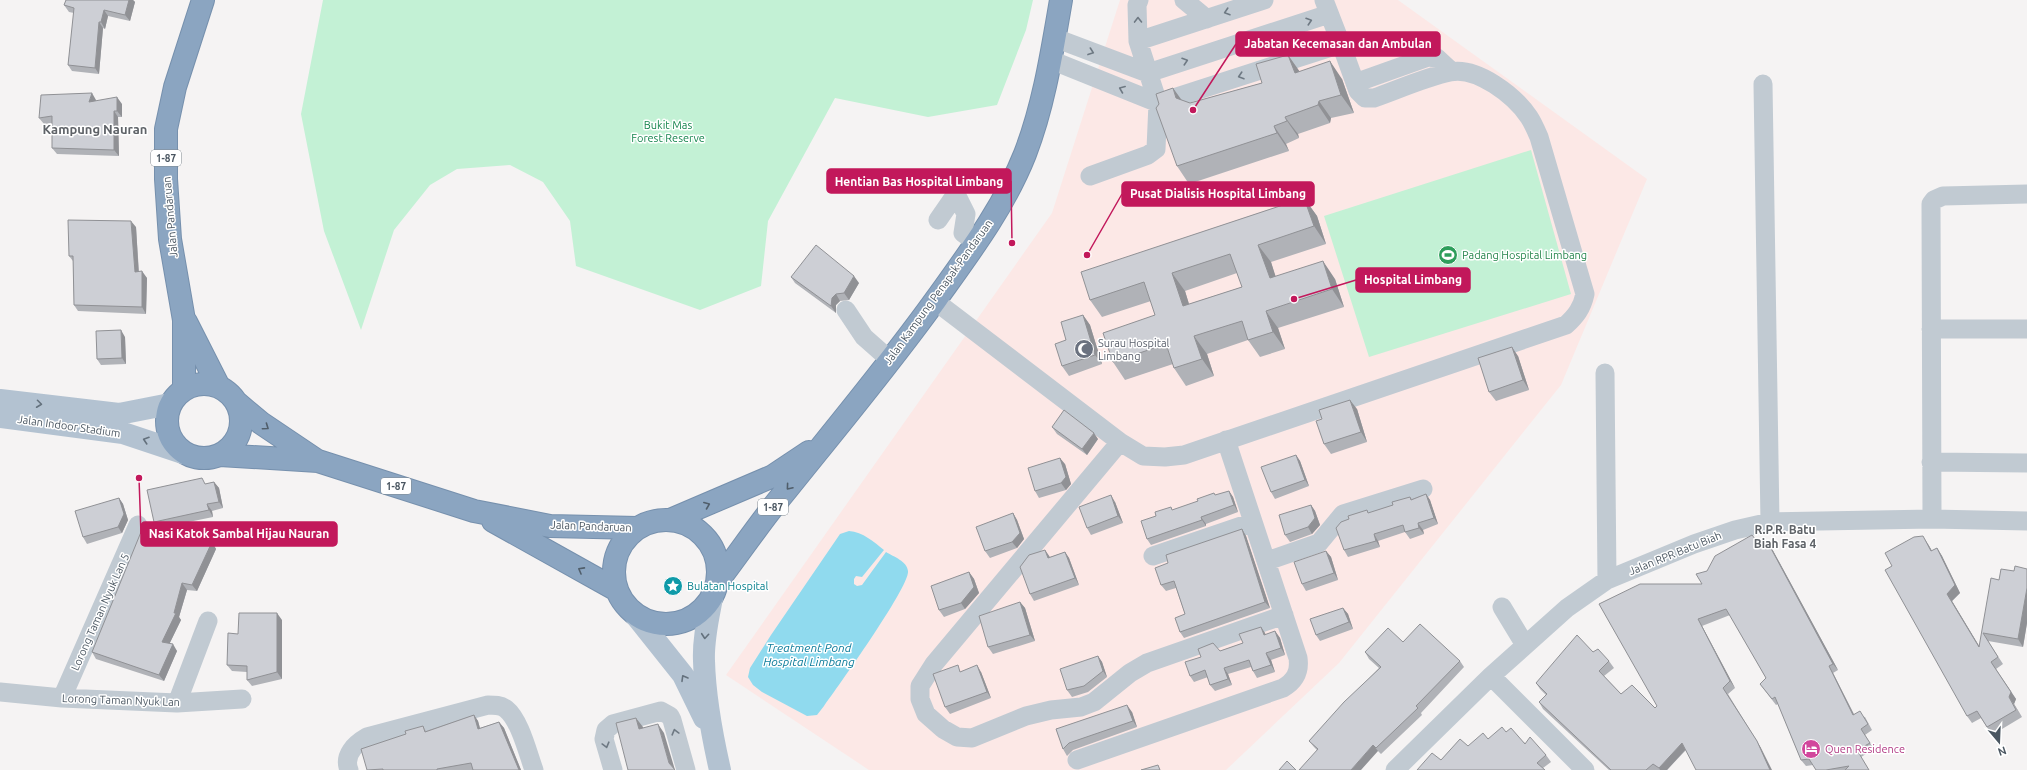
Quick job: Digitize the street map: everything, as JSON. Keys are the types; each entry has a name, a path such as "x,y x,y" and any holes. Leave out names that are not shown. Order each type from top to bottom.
{"highway":[{"name":"Jalan Pandaruan","path":"177,397 184,320 170,239 166,179 166,129 175,87 204,0"},
{"name":"Jalan Kampung Penapak-Pandaruan","path":"715,590 783,494 832,435 935,301 976,243 1006,195 1025,154 1040,109 1051,60 1061,0"},
{"name":"Jalan Pandaruan","path":"184,320 218,387"},
{"path":"207,384 218,387 228,393 236,402 241,413 241,425 238,437 231,448 220,455 208,458 195,458 183,452 173,443 168,431 167,417 177,397 195,385 207,384"},
{"name":"Jalan Pandaruan","path":"236,402 261,423 318,461"},
{"name":"Jalan Kampung Penapak-Pandaruan","path":"670,520 773,476 832,435"},
{"name":"Jalan Pandaruan","path":"220,455 318,461 474,511 550,526 637,528"},
{"name":"Jalan Pandaruan","path":"474,511 616,589"},
{"path":"670,520 687,524 702,534 712,547 718,564 715,590 701,612 686,621 669,625 652,623 636,616 623,604 616,589 613,572 616,555 624,540 637,528 653,521 670,520"}],"main road":[{"name":"Jalan Indoor Stadium","path":"0,400 119,414 177,397"},
{"name":"Jalan Indoor Stadium","path":"0,416 123,433 183,452"},
{"path":"715,590 706,632 704,661 713,739 720,770"},
{"path":"636,616 683,675 713,739"}],"street":[{"path":"1090,176 1152,153 1156,144 1158,103 1138,41 1137,5 1139,0"},
{"path":"1184,0 1207,19"},
{"path":"1138,41 1264,0"},
{"path":"935,301 1120,442 1143,456 1165,457 1184,455 1566,325 1576,316 1582,305 1585,294 1539,137 1530,118 1519,105 1493,83 1475,74 1451,71 1369,99 1361,95 1355,83 1327,7 1148,73 1055,38"},
{"path":"1051,60 1158,103 1341,44"},
{"path":"1763,84 1770,522"},
{"path":"938,220 956,194 966,214 963,233 976,243"},
{"path":"1932,519 1930,209 1934,200 1943,196 2027,194"},
{"path":"846,310 864,337 890,360"},
{"path":"1931,330 2027,329"},
{"path":"1605,373 1607,580"},
{"path":"1076,760 1283,688 1291,683 1297,676 1299,667 1298,658 1226,440"},
{"path":"1120,442 934,664 920,686 920,699 926,714 943,729 957,737 972,738 1026,716 1051,710 1081,707 1094,702 1124,677 1147,663 1284,616"},
{"path":"1931,462 2027,462"},
{"path":"1267,562 1319,543 1343,514 1423,489"},
{"name":"Jalan RPR Batu Biah","path":"1395,770 1491,676 1567,608 1607,580 1694,544 1735,530 1770,522 1932,519 2027,521"},
{"path":"1153,556 1253,522"},
{"name":"Lorong Taman Nyuk Lan 5","path":"62,698 138,525"},
{"path":"1502,607 1525,645"},
{"path":"177,703 208,621"},
{"path":"1491,676 1585,770"},
{"name":"Lorong Taman Nyuk Lan","path":"0,692 62,698 177,703 242,699"},
{"path":"349,770 349,754 355,744 367,737 488,705 497,705 506,708 513,715 534,770"},
{"path":"613,770 604,739 606,730 613,724 661,711 670,716 672,720 686,770"}],"shaded area":[{"path":"1120,0 1398,0 1647,179 1561,385 1339,663 1226,770 869,770 726,675 1052,213"}],"green space":[{"name":"Bukit Mas Forest Reserve","path":"323,0 1033,0 1026,30 997,105 928,117 835,98 768,221 761,286 700,310 576,266 570,221 543,182 510,165 457,169 430,185 394,230 361,330 324,231 301,114"},
{"name":"Padang Hospital Limbang","path":"1531,150 1571,294 1369,357 1324,216"}],"water":[{"name":"Treatment Pond Hospital Limbang","path":"849,531 864,535 884,550 862,577 856,576 854,579 854,584 857,586 862,585 886,552 903,562 908,571 898,596 886,616 843,679 817,715 807,716 762,692 753,685 748,677 750,668 840,534"}],"building":[{"path":"66,0 129,0 125,15 104,10 101,22 99,22 95,68 68,65 74,8 64,5"},
{"path":"1288,55 1295,73 1330,61 1341,95 1319,101 1318,105 1285,117 1287,121 1274,126 1277,133 1177,166 1156,108 1159,104 1156,94 1173,88 1176,98 1190,103 1262,83 1256,64"},
{"path":"92,93 89,102 117,97 117,111 114,111 114,150 52,148 52,116 39,118 41,95"},
{"path":"1304,198 1314,226 1258,245 1270,278 1323,261 1332,289 1266,311 1273,332 1248,340 1242,321 1194,336 1202,359 1174,368 1166,344 1113,362 1103,333 1155,315 1144,282 1090,300 1081,272","holes":["1230,254 1242,287 1183,306 1172,273"]},
{"path":"68,220 131,221 135,272 142,271 142,307 74,305 73,256 69,256"},
{"path":"816,245 854,276 844,293 836,294 832,298 831,306 791,277"},
{"name":"Surau Hospital Limbang","path":"1083,315 1095,355 1062,366 1055,344 1066,340 1061,322"},
{"path":"121,330 122,358 97,359 96,331"},
{"path":"1512,347 1523,380 1489,392 1478,358"},
{"path":"1350,400 1361,432 1324,444 1316,421 1322,419 1319,410"},
{"path":"1064,410 1094,433 1082,449 1052,427"},
{"path":"1296,455 1305,480 1271,492 1261,467"},
{"path":"1060,458 1066,477 1061,483 1035,491 1028,468"},
{"path":"202,478 205,484 214,482 219,502 207,504 209,510 154,522 147,490"},
{"path":"1229,491 1234,505 1201,517 1202,520 1147,539 1141,521 1156,516 1155,512 1171,507 1172,510 1198,501 1197,499 1214,493 1215,495"},
{"path":"1426,494 1434,518 1418,523 1419,528 1405,532 1403,525 1374,534 1376,541 1344,550 1336,528 1341,522 1349,519 1348,516 1367,510 1368,513 1393,505 1392,502 1410,497 1411,500"},
{"path":"1111,495 1118,516 1087,528 1079,507"},
{"path":"119,498 124,514 118,527 83,537 75,511"},
{"path":"1311,505 1315,518 1308,527 1285,535 1279,515"},
{"path":"1013,513 1020,533 1012,542 985,551 976,527"},
{"path":"158,526 212,542 192,585 182,583 174,613 176,613 162,642 173,644 159,675 92,652 141,532"},
{"path":"1242,529 1265,602 1180,632 1175,618 1185,614 1174,581 1161,585 1155,568 1168,563 1166,555"},
{"path":"1752,535 1760,545 1767,541 1833,664 1829,666 1853,715 1860,711 1868,724 1861,729 1870,743 1857,750 1869,770 1845,770 1849,766 1826,770 1816,770 1809,759 1801,760 1775,697 1772,699 1760,684 1766,678 1726,609 1698,619 1730,681 1723,688 1757,741 1770,770 1696,770 1682,743 1659,768 1653,764 1646,770 1611,770 1539,702 1547,694 1536,683 1577,635 1593,652 1598,649 1609,661 1599,671 1621,694 1632,685 1655,708 1657,706 1599,604 1640,584 1702,584 1696,574 1707,571 1715,556"},
{"path":"1923,536 1931,551 1937,548 1955,585 1947,594 1979,647 1991,578 1999,580 2001,569 2014,571 2015,566 2027,569 2027,588 2018,639 1983,633 1998,657 1991,662 2011,692 2009,697 2016,710 1987,727 1977,711 1967,716 1885,570 1892,566 1885,553 1914,537"},
{"path":"1045,550 1048,558 1065,552 1075,578 1030,594 1020,567 1029,555"},
{"path":"1326,551 1334,573 1302,584 1294,562"},
{"path":"969,572 974,587 961,603 939,610 931,586"},
{"path":"1020,602 1030,635 988,647 979,616"},
{"path":"1343,608 1349,622 1316,635 1310,619"},
{"path":"239,613 277,613 277,672 247,680 247,666 227,665 228,633 238,634"},
{"path":"1420,624 1460,661 1416,706 1418,708 1376,748 1373,745 1351,770 1299,770 1318,749 1309,741 1344,702 1381,667 1365,652 1388,628 1403,642"},
{"path":"1261,627 1264,635 1275,631 1281,648 1266,653 1271,665 1253,671 1249,660 1224,668 1228,679 1210,685 1205,670 1190,676 1185,662 1201,657 1198,649 1213,643 1220,651 1243,643 1239,634"},
{"path":"1098,656 1103,671 1084,686 1067,690 1060,669"},
{"path":"958,665 960,672 977,665 987,692 945,707 933,674"},
{"path":"1127,705 1133,721 1069,743 1063,749 1056,729"},
{"path":"474,715 478,729 499,722 519,770 473,770 471,763 437,770 367,770 361,749 406,734 405,731 423,726 425,732"},
{"path":"636,718 639,729 658,724 669,763 675,770 628,770 616,723"},
{"path":"1502,727 1506,732 1511,728 1525,744 1530,737 1546,755 1537,763 1545,770 1417,770 1432,753 1441,760 1460,739 1468,746 1483,733 1488,739"},
{"path":"1287,761 1296,770 1279,770"},
{"path":"1158,765 1160,770 1141,770"}],"place":[{"name":"Jabatan Kecemasan dan Ambulan","path":"1193,110"},
{"name":"Hentian Bas Hospital Limbang","path":"1012,243"},
{"name":"Pusat Dialisis Hospital Limbang","path":"1087,255"},
{"name":"Padang Hospital Limbang","path":"1448,255"},
{"name":"Hospital Limbang","path":"1294,299"},
{"name":"Surau Hospital Limbang","path":"1084,349"},
{"name":"Nasi Katok Sambal Hijau Nauran","path":"139,478"},
{"name":"Bulatan Hospital","path":"673,586"},
{"name":"Quen Residence","path":"1811,749"}],"district":[{"name":"Kampung Nauran","path":"95,129"},
{"name":"R.P.R. Batu Biah Fasa 4","path":"1785,536"}]}
